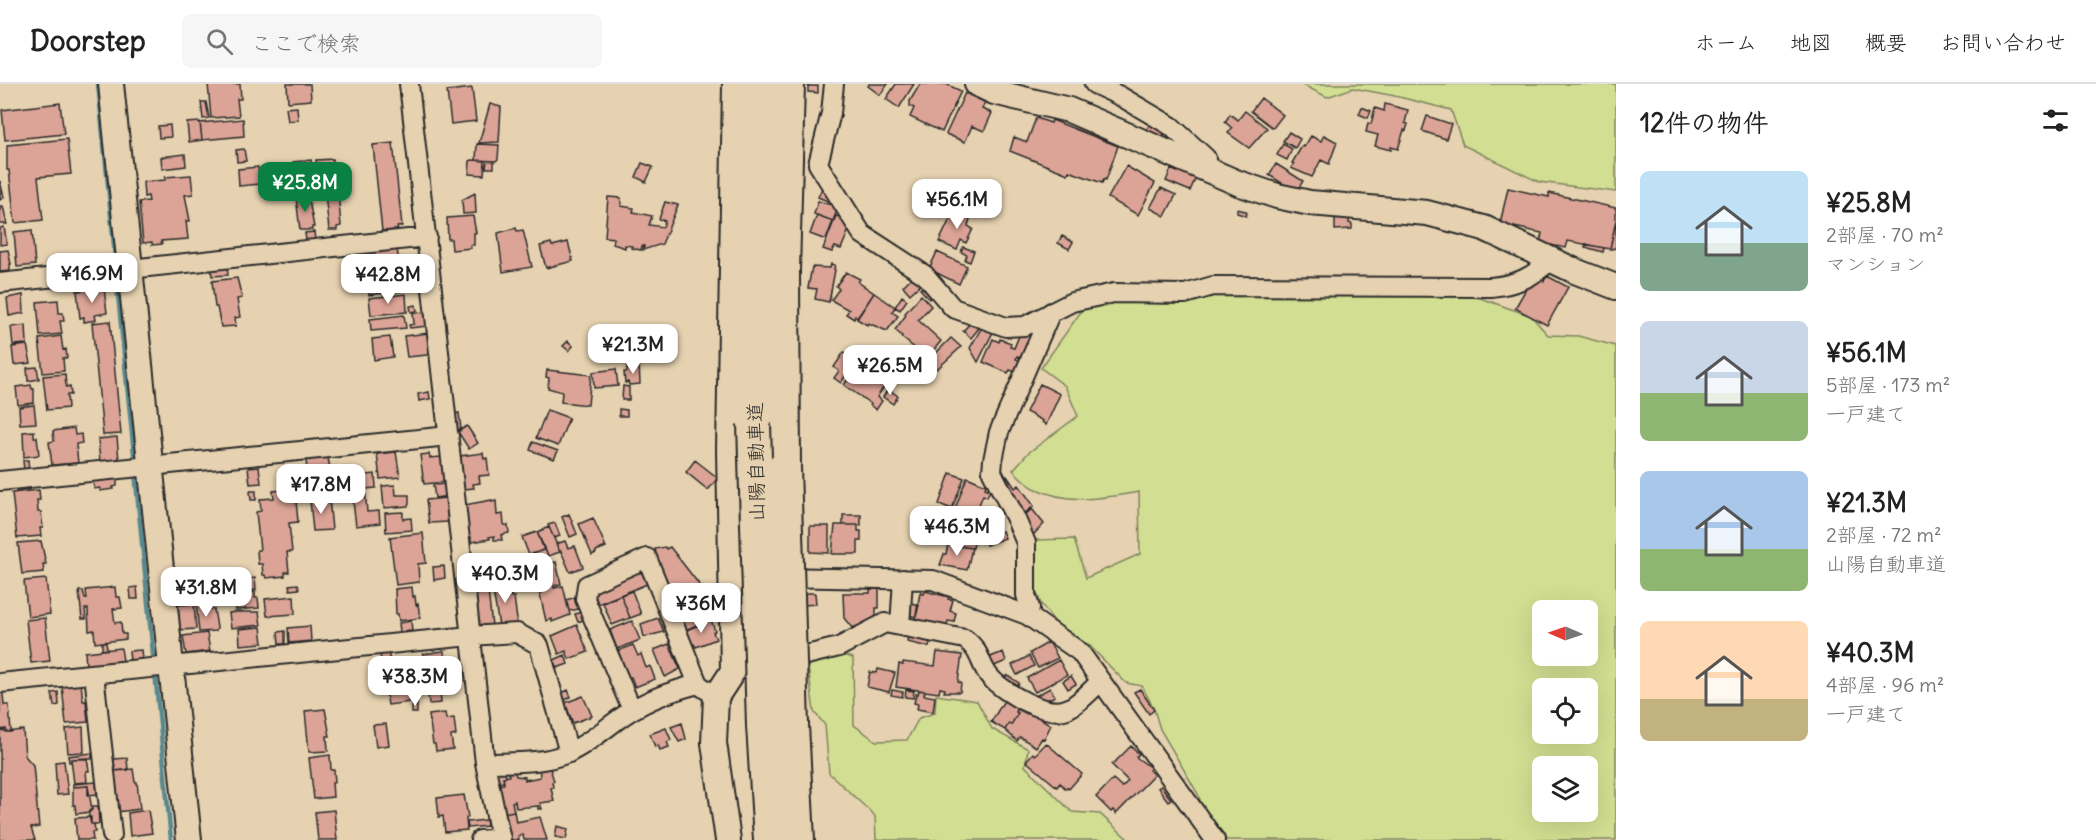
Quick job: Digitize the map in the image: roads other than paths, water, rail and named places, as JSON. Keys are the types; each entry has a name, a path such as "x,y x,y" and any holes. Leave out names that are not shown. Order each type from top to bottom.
{"highway":[{"name":"山陽自動車道","path":"761,84 768,319 784,468 778,725 770,840"},
{"name":"山陽自動車道","path":"788,84 768,319 754,424 778,725 798,840"}],"street":[{"path":"111,84 120,270 140,466 161,667 189,840"},
{"path":"409,84 485,763 501,839 480,840"},
{"path":"733,671 729,450 735,84"},
{"path":"834,84 831,113 818,164 862,234 925,276 953,308 1006,327 1025,326 1072,302 1114,293 1185,294 1213,286 1491,286 1514,284 1537,273 1551,260"},
{"path":"977,84 994,92 1069,111 1205,170 1277,196 1310,203 1394,209 1451,219 1484,228 1551,260 1616,287"},
{"path":"1094,84 1120,96 1171,126 1206,158 1205,170"},
{"path":"0,283 427,237"},
{"path":"1027,615 1030,608 1026,595 1026,543 992,472 999,432 1051,312"},
{"path":"0,481 449,436"},
{"path":"632,710 585,599 587,585 647,558 707,690 728,840"},
{"path":"731,576 933,580 1027,615 1080,652 1215,840"},
{"path":"900,626 903,579"},
{"path":"485,763 527,761 569,753 632,710 682,688 707,690 733,671 839,647 885,623 965,639 975,647 990,677 1022,702 1054,711 1068,709 1101,681"},
{"path":"0,683 517,633 539,645 569,753"},
{"path":"93,674 112,835"}],"waterway":[{"path":"98,84 116,266"},
{"path":"116,275 135,464"},
{"path":"135,472 154,664"},
{"path":"155,672 171,840"}]}
